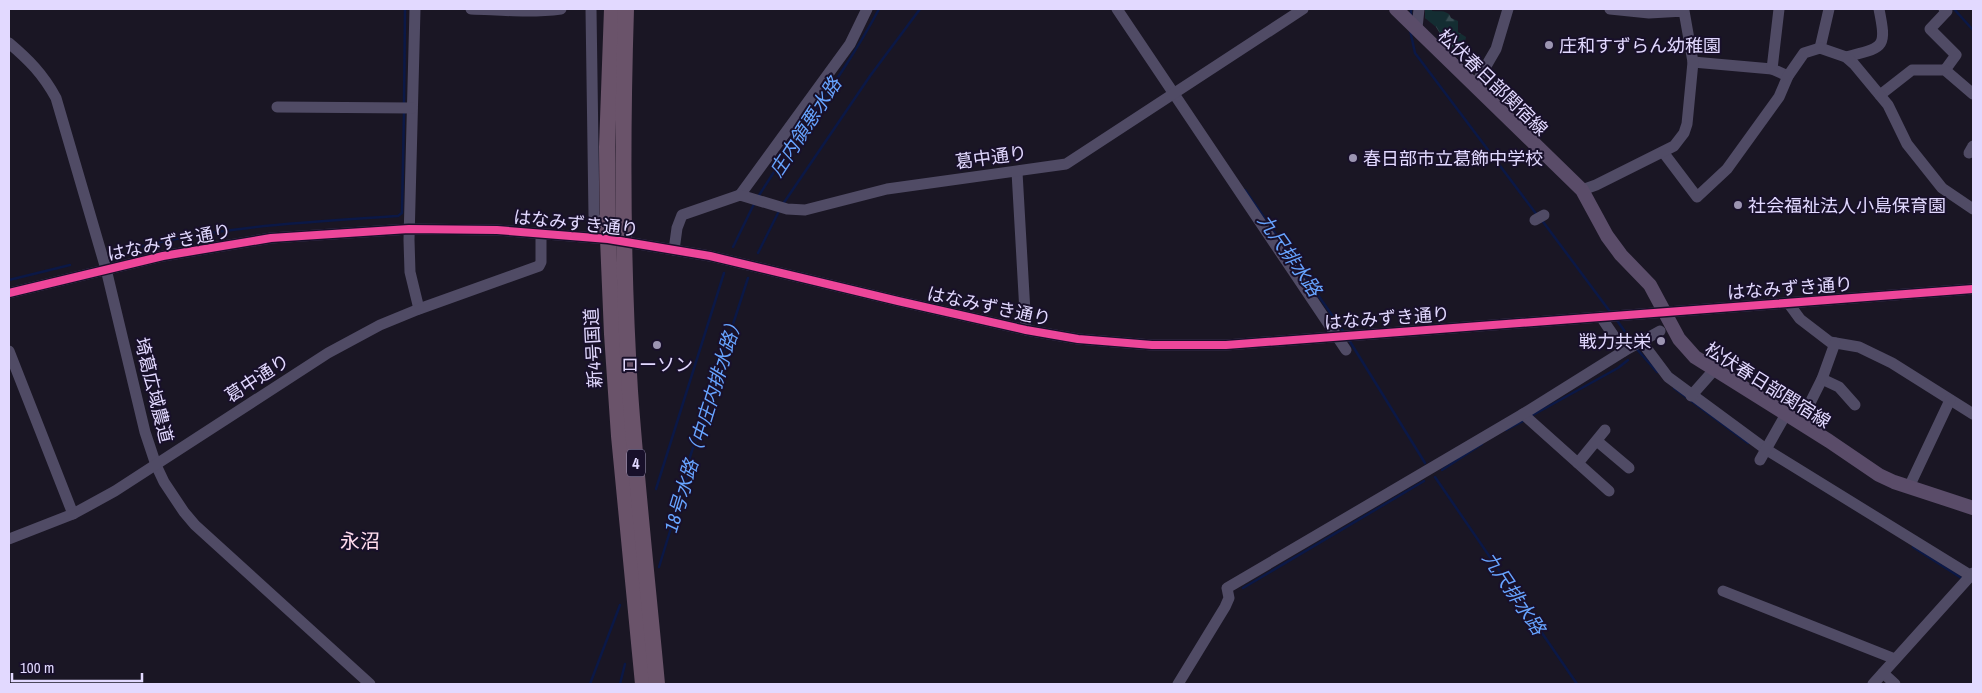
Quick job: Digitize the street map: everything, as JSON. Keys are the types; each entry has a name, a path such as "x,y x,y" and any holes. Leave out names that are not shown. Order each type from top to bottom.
{"highway":[{"name":"新4号国道","path":"612,9 607,147 657,684"},
{"name":"新4号国道","path":"626,9 623,154 616,240 615,390 643,684"}],"main road":[{"name":"松伏春日部関宿線","path":"1397,10 1582,190 1606,236 1621,255 1650,285 1685,348 1695,357 1800,423 1878,476 1973,508"}],"street":[{"path":"415,9 409,229 410,272 419,309"},
{"path":"471,9 545,11 560,9"},
{"path":"592,9 594,216 616,240"},
{"path":"674,250 677,228 682,216 740,195 850,44 867,9"},
{"path":"1117,9 1346,350"},
{"name":"葛中通り","path":"740,195 787,208 805,210 887,189 1066,164 1304,9"},
{"path":"1417,28 1419,9"},
{"path":"1474,85 1496,49 1508,9"},
{"path":"1582,190 1596,185 1674,146 1684,133 1687,124 1693,62 1684,11 1649,13 1610,9"},
{"path":"1772,69 1779,9"},
{"path":"1820,48 1829,9"},
{"path":"1846,57 1876,49 1882,43 1884,38 1881,9"},
{"path":"1944,9 1946,11 1930,29 1956,55 1945,70"},
{"name":"埼葛広域農道","path":"9,42 34,64 48,82 56,98 106,269 144,432 156,465 175,500 196,525 370,684"},
{"path":"1663,152 1697,197 1727,169 1779,97 1788,76 1804,53 1820,48 1846,57 1880,94 1888,105 1914,154 1942,188 1973,209"},
{"path":"1693,62 1772,69 1788,76"},
{"path":"1880,94 1912,70 1945,70 1973,94"},
{"path":"277,107 412,108"},
{"path":"1017,172 1026,330"},
{"name":"はなみずき通り","path":"9,293 167,256 271,238 409,229 497,230 616,240 740,263 1026,330 1098,342 1152,345 1226,345 1973,289"},
{"name":"葛中通り","path":"9,539 73,514 115,491 328,353 380,325 419,309 536,268 541,262 541,233"},
{"path":"1788,304 1800,319 1830,342 1859,347 1892,363 1973,414"},
{"path":"1601,317 1668,377 1764,454 1970,577 1873,684"},
{"path":"1178,684 1225,606 1228,598 1227,588 1523,414 1634,345 1660,332"},
{"path":"1800,423 1822,378 1834,343"},
{"path":"9,351 73,514"},
{"path":"1691,396 1714,370"},
{"path":"1822,378 1839,387 1855,405"},
{"path":"1909,487 1950,400"},
{"path":"1523,414 1609,490"},
{"path":"1764,454 1786,414"},
{"path":"1578,464 1606,430"},
{"path":"1596,441 1629,468"},
{"path":"1723,591 1895,659"},
{"path":"1883,673 1895,684"}],"green space":[{"path":"1425,9 1445,12 1451,18 1458,21 1458,32 1466,37 1464,43 1460,46 1449,48 1436,27 1425,18"}],"waterway":[{"name":"庄内領悪水路","path":"758,197 836,81 879,9"},
{"name":"18号水路（中庄内排水路）","path":"783,204 870,76 920,9"},
{"path":"1411,9 1411,17"},
{"path":"1954,9 1973,30"},
{"path":"404,104 405,10"},
{"path":"1410,30 1415,53 1537,215"},
{"path":"135,248 233,230 398,216 402,213 404,112"},
{"name":"九尺排水路","path":"1245,190 1343,331"},
{"name":"庄内領悪水路","path":"733,247 754,204"},
{"name":"18号水路（中庄内排水路）","path":"758,253 779,211"},
{"path":"1541,219 1611,313"},
{"path":"9,280 70,265"},
{"name":"庄内領悪水路","path":"656,489 724,273"},
{"name":"18号水路（中庄内排水路）","path":"659,567 688,473 690,457 748,278"},
{"path":"1616,319 1633,343"},
{"name":"九尺排水路","path":"1349,340 1425,463"},
{"path":"1636,348 1657,372"},
{"path":"1531,416 1618,368 1628,360"},
{"path":"1674,388 1748,443"},
{"path":"1506,430 1525,420"},
{"path":"1442,470 1482,444"},
{"name":"九尺排水路","path":"1435,477 1577,684"},
{"path":"1243,588 1424,481"},
{"path":"1913,547 1963,579"},
{"name":"庄内領悪水路","path":"590,684 620,605"},
{"name":"18号水路（中庄内排水路）","path":"620,684 625,664"}],"cycle path":[{"path":"9,293 163,256 271,238 409,229 497,230 608,239 710,256 1026,330 1078,339 1152,345 1226,345 1973,289"}],"place":[{"name":"庄和すずらん幼稚園","path":"1549,45"},
{"name":"春日部市立葛飾中学校","path":"1353,158"},
{"name":"社会福祉法人小島保育園","path":"1738,205"},
{"name":"戦力共栄","path":"1661,341"},
{"name":"ローソン","path":"657,345"}],"district":[{"name":"永沼","path":"360,540"}]}
